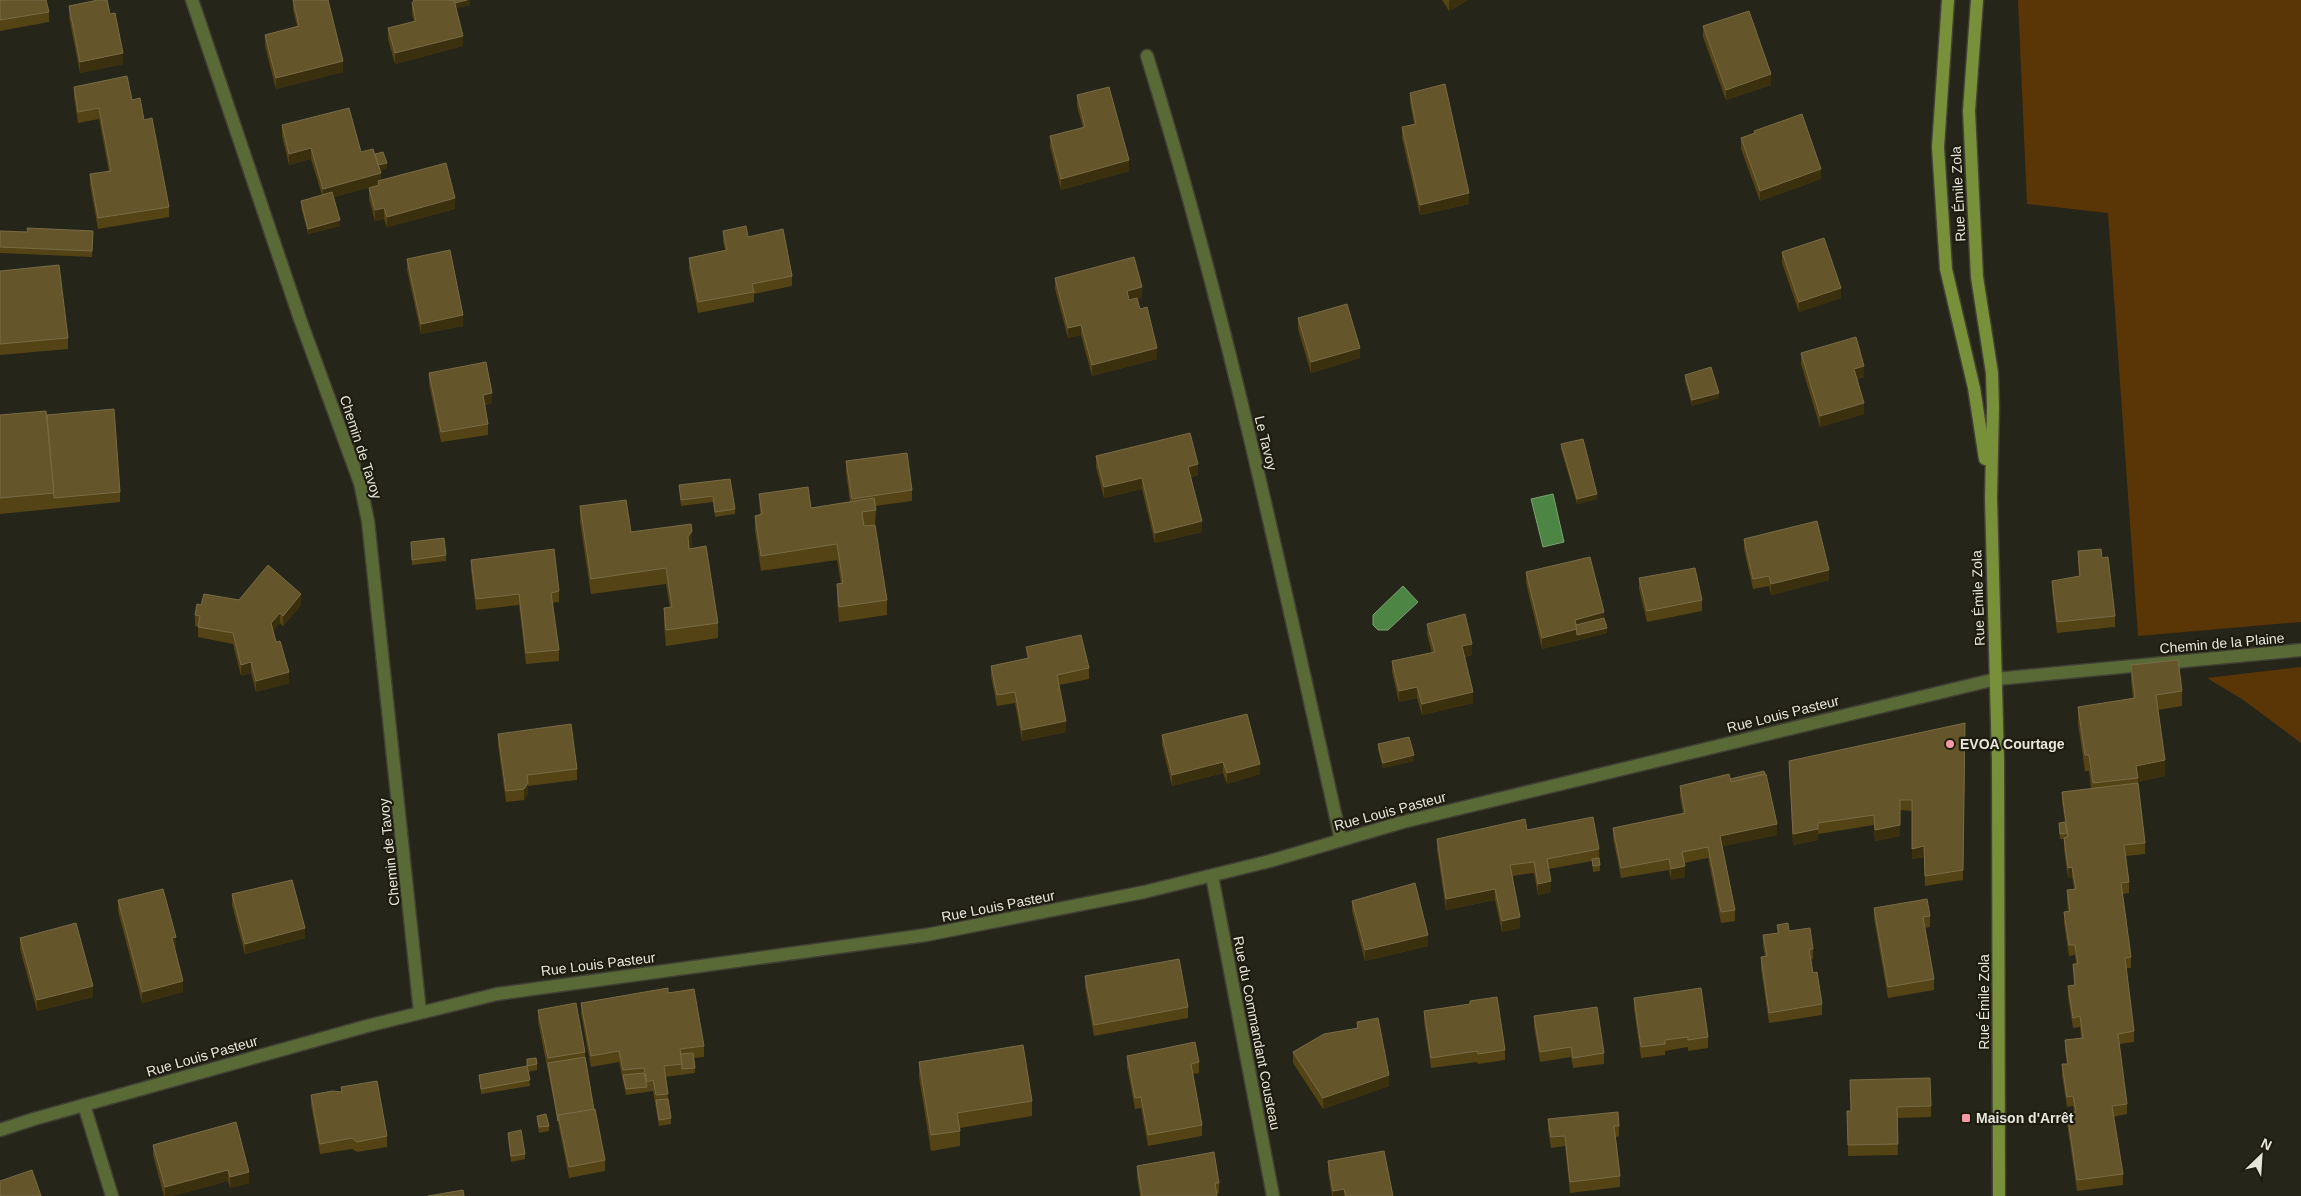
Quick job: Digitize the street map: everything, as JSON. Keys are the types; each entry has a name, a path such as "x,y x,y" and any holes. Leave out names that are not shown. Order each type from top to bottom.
{"main road":[{"path":"1948,0 1939,110 1938,147 1946,269 1974,388 1991,498"},
{"name":"Rue Émile Zola","path":"1977,0 1969,111 1978,277 1992,373 1991,498 1996,679 2000,1196"}],"street":[{"name":"Chemin de Tavoy","path":"192,0 300,319 360,483 371,550 420,1012"},
{"name":"Le Tavoy","path":"1147,56 1213,288 1272,534 1341,840"},
{"name":"Chemin de la Plaine","path":"1996,679 2301,650"},
{"name":"Rue Louis Pasteur","path":"0,1130 420,1012 528,988 926,935 1072,907 1212,876 1432,814 1996,679"},
{"name":"Rue du Commandant Cousteau","path":"1212,876 1272,1196"},
{"path":"84,1105 112,1196"}],"shaded area":[{"path":"2018,0 2301,0 2301,622 2138,636 2108,213 2027,204"},
{"path":"1553,494 1564,542 1543,547 1531,499"},
{"path":"1403,586 1418,602 1388,630 1378,630 1373,625 1373,615"},
{"path":"2301,667 2301,743 2242,699 2207,678"}],"building":[{"path":"0,0 46,0 49,12 0,20"},
{"path":"107,0 110,14 115,13 123,53 80,62 69,6"},
{"path":"293,0 328,0 343,61 276,78 265,35 299,26"},
{"path":"414,0 454,0 463,36 395,53 388,28 416,21 412,3"},
{"path":"454,0 467,0 455,3"},
{"path":"1749,11 1771,74 1726,90 1703,26"},
{"path":"127,76 132,100 140,98 144,120 152,118 169,207 98,218 90,174 111,171 99,108 78,112 74,87"},
{"path":"1445,84 1469,193 1420,205 1402,127 1416,124 1410,93"},
{"path":"1109,87 1129,160 1061,179 1050,136 1085,127 1077,95"},
{"path":"349,108 361,152 373,149 381,173 323,189 311,148 289,154 282,125"},
{"path":"1802,114 1821,169 1760,191 1741,138 1755,133 1754,131"},
{"path":"383,152 387,163 378,165 375,154"},
{"path":"446,163 455,198 387,217 384,208 375,210 369,188 379,185 378,181"},
{"path":"332,192 340,220 308,229 301,201"},
{"path":"746,226 748,237 783,229 792,276 752,284 754,292 698,302 689,258 727,250 723,231"},
{"path":"27,228 93,231 92,251 0,247 0,231 28,232"},
{"path":"1824,238 1841,288 1799,302 1782,252"},
{"path":"450,250 463,315 421,324 407,259"},
{"path":"1134,257 1142,287 1127,291 1129,300 1137,298 1140,309 1147,307 1157,348 1092,365 1081,325 1068,328 1055,278"},
{"path":"59,265 68,338 0,344 0,271"},
{"path":"1347,304 1360,348 1311,362 1298,318"},
{"path":"1856,337 1864,366 1854,369 1864,403 1820,416 1801,353"},
{"path":"486,362 492,393 483,395 488,424 441,432 429,373"},
{"path":"1711,367 1719,393 1692,400 1685,375"},
{"path":"114,409 120,492 54,498 47,415"},
{"path":"46,411 54,493 0,498 0,415"},
{"path":"1190,433 1198,464 1188,467 1202,521 1155,533 1142,478 1104,487 1096,456"},
{"path":"1583,439 1597,494 1577,499 1561,444"},
{"path":"907,453 912,490 852,499 846,461"},
{"path":"730,479 735,509 715,512 713,496 681,500 679,485"},
{"path":"808,487 811,508 874,498 876,510 862,512 864,526 875,525 887,600 839,607 837,584 843,583 837,544 761,556 755,516 762,514 759,494"},
{"path":"626,500 631,532 691,524 692,531 688,537 689,549 706,546 718,623 666,630 664,608 672,607 666,568 591,579 580,506"},
{"path":"1817,521 1829,570 1771,584 1769,576 1753,579 1744,539"},
{"path":"444,538 446,555 412,560 411,542"},
{"path":"554,549 559,591 551,593 559,650 526,653 519,594 476,599 471,560"},
{"path":"2101,549 2102,558 2108,557 2115,616 2057,622 2052,581 2080,576 2078,551"},
{"path":"1590,557 1604,612 1575,620 1577,629 1542,638 1526,572"},
{"path":"268,565 301,594 283,616 280,613 271,623 276,642 280,641 289,672 256,681 251,662 241,665 233,633 198,627 200,616 195,615 197,604 201,605 204,594 239,600"},
{"path":"1695,568 1702,600 1647,611 1639,578"},
{"path":"1465,614 1472,644 1462,646 1473,692 1422,704 1417,687 1399,691 1392,661 1435,652 1427,624"},
{"path":"1604,618 1607,628 1577,635 1576,625"},
{"path":"1081,635 1089,668 1057,675 1066,721 1022,730 1015,692 997,695 991,666 1029,658 1026,647"},
{"path":"2178,660 2182,691 2156,695 2165,760 2136,766 2138,778 2093,783 2089,755 2085,755 2078,707 2135,698 2131,665"},
{"path":"1247,714 1260,764 1227,773 1223,762 1172,775 1162,735"},
{"path":"1965,723 1963,870 1925,876 1924,846 1912,849 1912,800 1900,800 1900,825 1875,830 1874,815 1818,823 1818,829 1793,834 1789,761"},
{"path":"571,724 577,769 527,775 528,783 524,789 506,791 498,734"},
{"path":"1409,737 1414,755 1383,763 1378,744"},
{"path":"1764,771 1765,774 1731,782 1730,779"},
{"path":"1729,774 1731,782 1766,774 1777,824 1720,836 1735,910 1721,912 1708,847 1682,852 1685,866 1671,869 1669,859 1621,868 1613,828 1685,813 1680,786"},
{"path":"2138,783 2145,843 2124,845 2129,882 2121,883 2131,957 2125,958 2134,1031 2118,1034 2127,1104 2112,1106 2123,1174 2077,1180 2067,1112 2076,1112 2073,1096 2067,1097 2062,1064 2068,1064 2065,1040 2083,1038 2080,1016 2073,1018 2068,986 2075,985 2073,964 2078,964 2075,945 2069,945 2064,912 2070,911 2067,890 2076,889 2072,867 2068,868 2064,838 2068,837 2062,792"},
{"path":"1593,817 1599,849 1547,859 1551,881 1538,884 1534,862 1510,865 1520,917 1502,921 1495,889 1446,899 1437,839 1525,819 1527,830"},
{"path":"2065,822 2067,833 2060,834 2059,823"},
{"path":"1599,858 1600,865 1593,866 1592,859"},
{"path":"292,880 305,928 245,944 232,894"},
{"path":"1415,883 1428,935 1365,950 1352,901"},
{"path":"163,889 176,937 172,938 183,981 142,992 118,900"},
{"path":"1927,899 1930,916 1923,917 1934,979 1888,987 1874,908"},
{"path":"76,923 93,986 37,1000 20,938"},
{"path":"1788,923 1789,931 1810,928 1813,949 1809,949 1813,973 1817,972 1822,1004 1769,1013 1761,957 1767,956 1763,935 1779,933 1777,925"},
{"path":"1179,959 1188,1007 1094,1025 1085,976"},
{"path":"668,988 668,993 694,989 704,1046 680,1049 682,1064 664,1066 668,1094 656,1095 653,1080 647,1082 644,1068 623,1070 619,1051 591,1056 581,1003"},
{"path":"1701,988 1708,1037 1688,1040 1688,1037 1665,1040 1665,1044 1641,1047 1634,998"},
{"path":"1497,997 1505,1050 1478,1054 1477,1051 1431,1058 1424,1011 1470,1004 1470,1001"},
{"path":"576,1003 585,1052 548,1058 538,1010"},
{"path":"1597,1007 1604,1053 1573,1058 1571,1047 1540,1052 1534,1016"},
{"path":"1378,1018 1389,1075 1323,1098 1293,1052 1324,1034 1358,1028 1357,1022"},
{"path":"1195,1042 1199,1062 1191,1064 1202,1125 1148,1135 1141,1097 1135,1098 1127,1056"},
{"path":"1023,1045 1032,1101 957,1113 960,1131 931,1135 919,1062"},
{"path":"693,1053 695,1068 682,1069 681,1054"},
{"path":"585,1057 594,1110 558,1115 558,1121 548,1063"},
{"path":"536,1058 537,1064 527,1066 527,1059"},
{"path":"527,1066 530,1080 481,1089 479,1075"},
{"path":"644,1073 647,1087 626,1089 623,1075"},
{"path":"1930,1078 1931,1106 1897,1107 1898,1144 1848,1145 1847,1111 1851,1111 1850,1080"},
{"path":"377,1081 387,1136 357,1142 352,1138 320,1144 311,1095 332,1091 342,1092 341,1087"},
{"path":"668,1099 671,1118 659,1120 656,1100"},
{"path":"595,1109 605,1160 569,1167 558,1115"},
{"path":"1618,1112 1619,1126 1614,1126 1620,1176 1570,1182 1565,1136 1551,1137 1548,1119"},
{"path":"546,1114 549,1126 539,1127 537,1116"},
{"path":"236,1122 249,1172 230,1177 228,1170 165,1187 153,1145"},
{"path":"521,1130 525,1154 511,1156 508,1133"},
{"path":"1384,1151 1393,1196 1346,1196 1344,1189 1333,1191 1328,1161"},
{"path":"1214,1152 1219,1183 1215,1183 1217,1196 1142,1196 1137,1166"},
{"path":"32,1170 41,1196 0,1196 0,1181"},
{"path":"463,1190 464,1196 428,1196"}],"place":[{"name":"EVOA Courtage","path":"1950,744"},
{"name":"Maison d'Arrêt","path":"1966,1118"}]}
